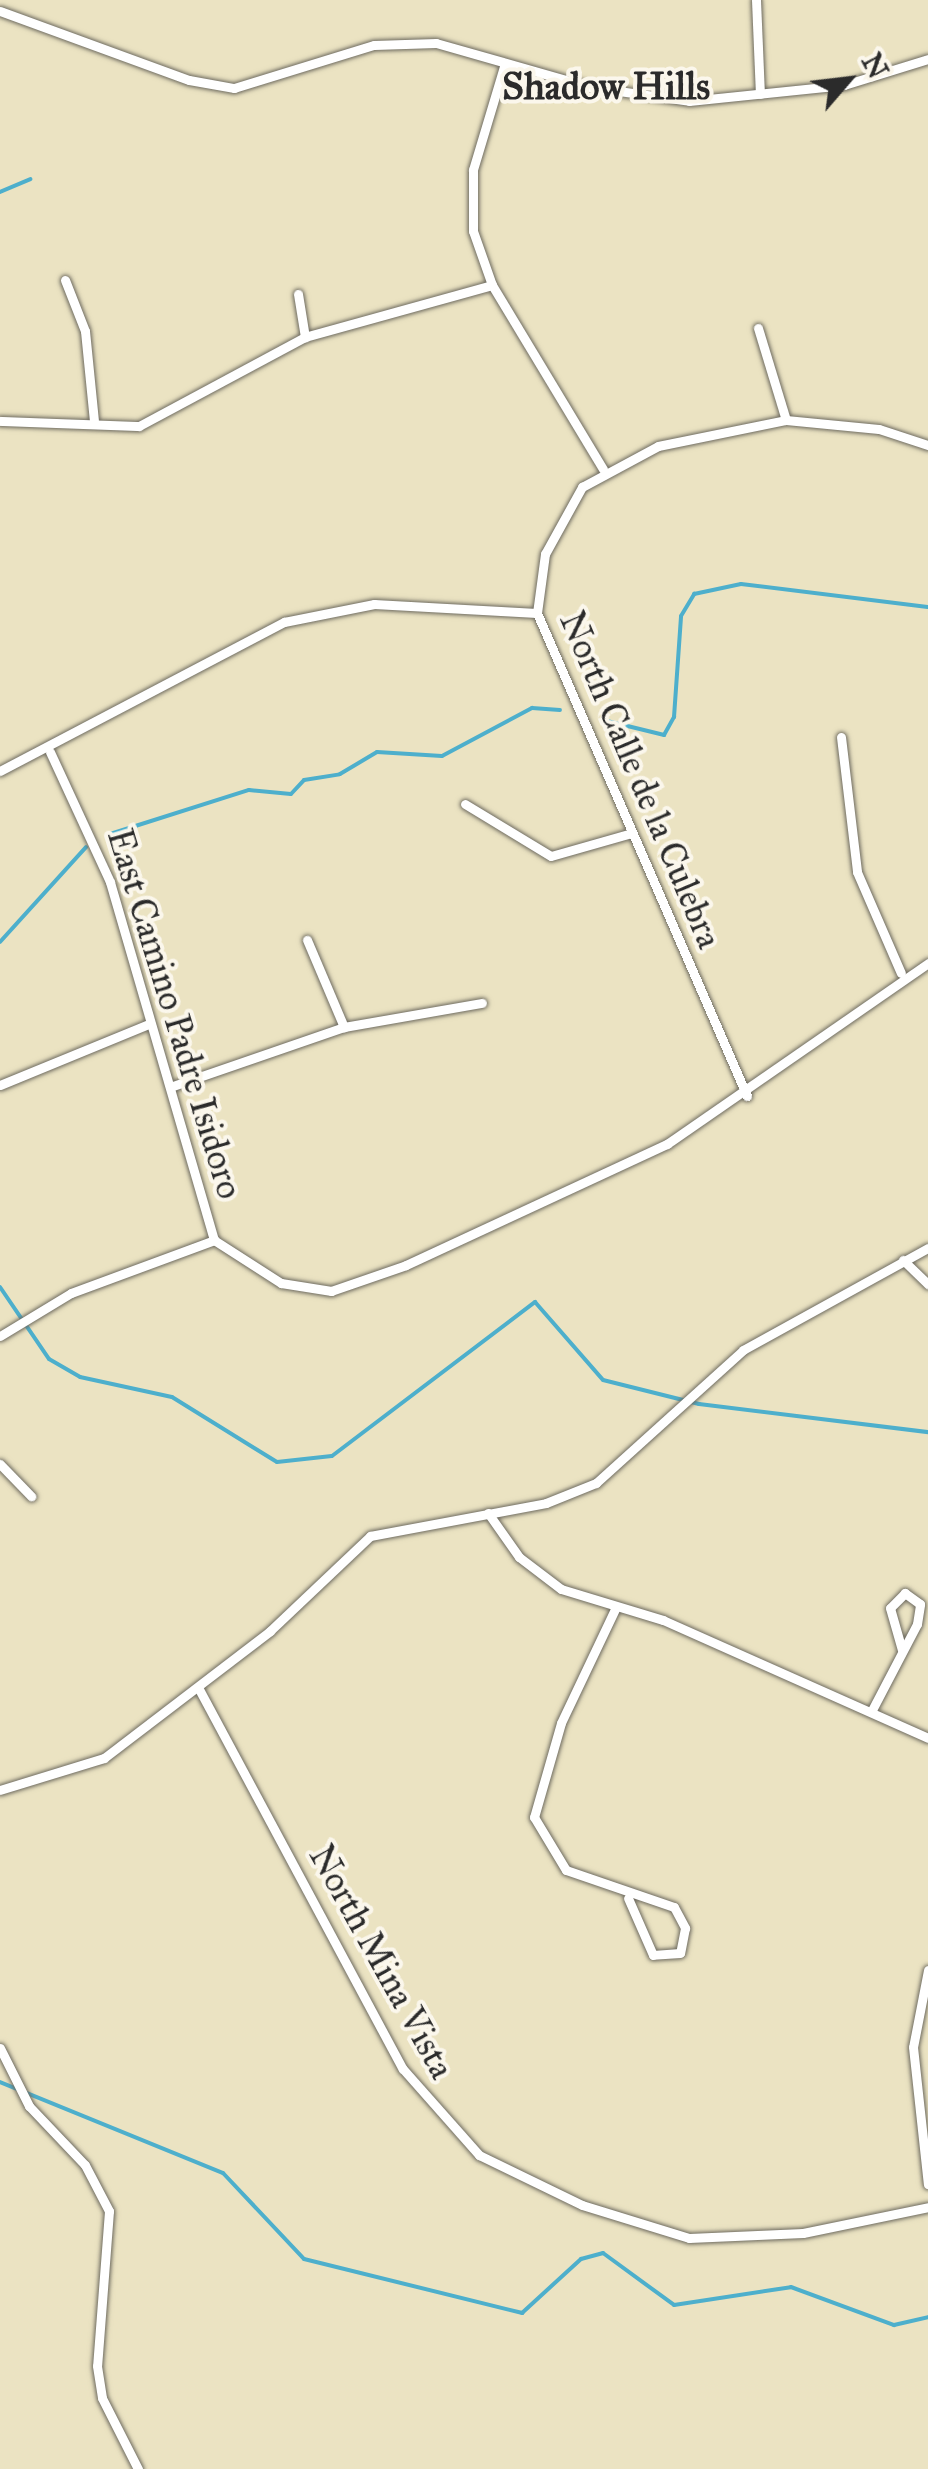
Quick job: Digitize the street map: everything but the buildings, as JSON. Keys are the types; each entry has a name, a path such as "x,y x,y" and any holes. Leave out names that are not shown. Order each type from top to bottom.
{"street":[{"path":"756,0 760,94"},
{"path":"0,11 189,80 234,88 374,45 436,43 505,63 689,101 844,85 928,60"},
{"path":"505,63 473,170 473,231 492,285 603,470 658,446 786,420 878,429 928,445"},
{"path":"65,280 85,331 94,421"},
{"path":"0,420 94,421 139,426 181,411 248,360 305,337 492,285"},
{"path":"298,294 305,337"},
{"path":"758,328 786,420"},
{"name":"North Calle de la Culebra","path":"603,470 545,554 536,613 747,1096"},
{"path":"0,771 50,752 284,622 374,604 536,613"},
{"path":"841,737 857,872 901,973"},
{"name":"East Camino Padre Isidoro","path":"50,752 104,864 214,1240"},
{"path":"464,804 551,856 632,833"},
{"path":"307,940 344,1028"},
{"path":"0,1336 70,1293 214,1240 281,1283 331,1291 667,1144 747,1096 901,973 928,962"},
{"path":"170,1087 344,1028 482,1003"},
{"path":"0,1085 149,1024"},
{"path":"0,1790 104,1758 200,1688 358,1543 418,1520 488,1513 596,1484 743,1350 928,1248"},
{"path":"903,1260 928,1284"},
{"path":"0,1464 32,1496"},
{"path":"488,1513 549,1582 928,1738"},
{"path":"871,1712 902,1650 920,1604 905,1592 890,1601 902,1650"},
{"path":"616,1607 561,1723 534,1817 566,1870 628,1898 674,1907 685,1928 680,1953 653,1955 628,1898"},
{"name":"North Mina Vista","path":"200,1688 403,2068 479,2155 582,2205 689,2238 803,2233 928,2207"},
{"path":"928,1970 913,2047 928,2184"},
{"path":"0,2048 29,2106 85,2165 109,2210 98,2366 102,2398 138,2469"}],"waterway":[{"path":"0,192 30,179"},
{"path":"603,720 664,735 674,717 681,616 694,594 741,584 928,607"},
{"path":"107,835 249,790 291,794 304,780 340,774 377,752 442,756 532,708 560,710"},
{"path":"0,942 86,847"},
{"path":"0,1287 49,1359 80,1377 172,1397 277,1462 332,1456 535,1302 603,1380 699,1404 928,1432"},
{"path":"0,2082 223,2173 304,2259 522,2313 581,2259 603,2253 674,2305 791,2287 894,2325 928,2317"}],"district":[{"name":"Shadow Hills","path":"606,87"}]}
